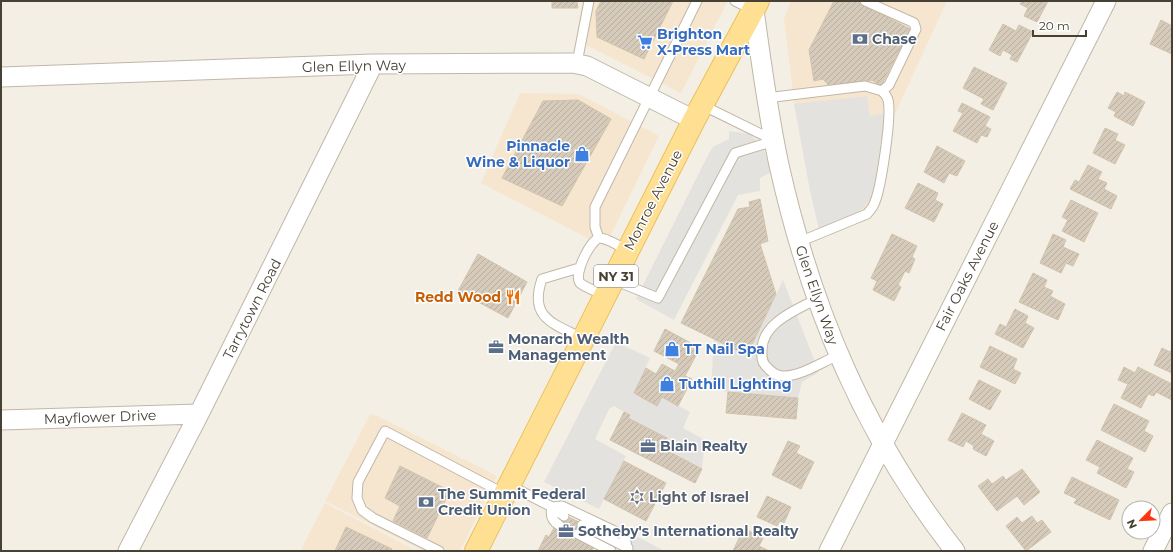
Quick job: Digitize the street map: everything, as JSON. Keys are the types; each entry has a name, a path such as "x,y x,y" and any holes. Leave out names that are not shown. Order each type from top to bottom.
{"main road":[{"name":"Monroe Avenue","path":"476,551 698,112 749,4"}],"street":[{"name":"Fair Oaks Avenue","path":"829,551 1106,1"},
{"name":"Glen Ellyn Way","path":"749,4 774,141 799,242 817,299 839,355 882,444 910,491 955,551"},
{"name":"Glen Ellyn Way","path":"1,77 373,64 577,64 586,66 649,97 698,112"},
{"name":"Tarrytown Road","path":"128,551 199,414 373,64"},
{"name":"Mayflower Drive","path":"1,420 199,414"},
{"path":"1153,551 1172,513"}],"lane":[{"path":"577,64 588,1"},
{"path":"628,251 599,238 594,227 595,207 697,1"},
{"path":"865,1 910,20 914,23 916,29 889,85 882,90"},
{"path":"766,98 865,86 882,90 887,95 889,101 889,116 874,205 867,214 799,242"},
{"path":"698,112 774,141"},
{"path":"599,238 593,242 579,268 578,277 581,283 658,298 735,153 774,141"},
{"path":"579,268 542,279 538,302 546,320 584,339"},
{"path":"817,299 790,313 775,324 762,341 762,360 771,373 784,376 796,374 839,355"},
{"path":"439,551 373,518 362,510 357,498 358,482 385,431 507,490 552,507 564,516"},
{"path":"552,507 562,506 623,535 628,549"},
{"path":"552,507 552,518 559,525"},
{"path":"582,525 628,549"},
{"path":"578,534 611,551"}],"shaded area":[{"path":"582,1 728,1 681,93 576,40"},
{"path":"791,1 947,1 893,118 876,209 821,237 794,100 784,18"},
{"path":"520,93 579,94 659,136 605,247 481,183"},
{"path":"867,96 870,116 885,113 873,196 860,211 819,230 810,191 794,104"},
{"path":"729,131 750,134 764,149 771,172 760,178 760,191 738,195 674,320 636,299 709,153 714,146 729,139"},
{"path":"783,280 819,372 802,382 798,398 728,392 711,389 714,339 747,355"},
{"path":"616,342 650,358 634,393 657,406 662,397 690,412 683,428 705,440 702,469 662,448 667,438 628,418 629,415 614,406 609,409 595,439 626,456 599,509 544,482"},
{"path":"371,413 497,476 460,551 423,551 325,501"},
{"path":"325,503 417,551 300,551"},
{"path":"628,532 661,549 660,551 618,551"}],"building":[{"path":"552,1 577,1 578,8 552,8"},
{"path":"601,1 673,1 644,59 597,37 596,11"},
{"name":"Chase","path":"834,1 856,1 910,29 881,86 872,80 830,87 823,79 814,81 809,50"},
{"path":"1022,1 1048,1 1037,22 1024,16 1028,8 1020,4"},
{"path":"1161,20 1172,26 1172,54 1150,44"},
{"path":"1003,24 1016,31 1019,25 1033,32 1017,62 1010,59 1012,55 1003,50 1000,56 989,50"},
{"path":"974,67 1007,83 993,110 981,104 984,99 963,88"},
{"path":"1117,92 1124,96 1125,92 1145,102 1133,126 1114,116 1116,112 1108,108"},
{"path":"578,100 611,119 562,206 502,178 543,101"},
{"path":"962,103 990,117 985,126 991,129 987,137 981,135 977,143 953,131 963,113 958,111"},
{"path":"1105,128 1118,134 1115,140 1125,145 1115,164 1093,153"},
{"path":"937,146 965,161 957,176 949,173 944,183 924,172"},
{"path":"1088,165 1102,172 1098,179 1107,183 1104,189 1117,196 1111,209 1070,189 1075,180 1079,182"},
{"path":"918,183 938,193 935,200 943,204 934,222 905,208"},
{"path":"760,199 768,241 760,244 776,294 747,355 681,323 738,209 750,207 749,202"},
{"path":"1071,200 1098,213 1084,242 1062,231 1068,220 1062,217"},
{"path":"892,234 917,246 912,257 915,259 909,273 905,271 898,285 901,287 894,301 873,290 877,281 871,278"},
{"path":"1053,234 1066,240 1063,247 1079,254 1073,266 1066,263 1061,273 1040,263"},
{"path":"478,254 527,282 508,318 458,291"},
{"path":"1033,273 1047,280 1044,287 1053,291 1050,296 1065,304 1058,320 1019,302"},
{"path":"1015,309 1028,316 1025,323 1034,328 1023,348 995,334 1000,324 1006,327"},
{"path":"665,329 700,348 685,376 692,379 678,406 662,397 657,406 634,393 646,368 656,374 662,364 675,371 679,364 654,351"},
{"path":"990,346 1017,359 1013,369 1021,373 1015,384 980,367"},
{"path":"1162,348 1170,352 1172,349 1172,373 1154,365"},
{"path":"1124,367 1135,373 1138,367 1172,384 1172,400 1156,392 1154,396 1148,394 1141,408 1121,398 1128,384 1118,380"},
{"path":"979,380 1001,391 990,410 969,399"},
{"path":"728,392 798,398 796,419 726,413"},
{"path":"1114,404 1149,421 1144,431 1153,436 1145,452 1101,430"},
{"path":"624,412 630,415 628,418 667,438 662,448 702,469 695,483 610,440"},
{"path":"962,413 986,425 981,434 994,441 986,456 973,449 974,446 966,441 963,447 948,440"},
{"path":"1097,440 1133,458 1127,469 1134,472 1126,488 1097,473 1100,467 1086,460"},
{"path":"788,441 800,446 796,453 814,462 801,489 772,475"},
{"path":"624,461 666,483 646,521 604,499"},
{"path":"400,466 450,491 427,538 393,521 400,506 385,498"},
{"path":"1022,469 1040,492 1024,505 1017,496 997,511 978,486 988,479 992,484 1003,476 1006,480"},
{"path":"1072,477 1119,500 1110,520 1074,503 1077,499 1064,493"},
{"path":"767,496 791,507 784,523 780,521 777,526 757,517"},
{"name":"Sotheby's International Realty","path":"564,515 583,524 576,538 594,546 592,551 538,551 546,535 549,537 555,526 558,528"},
{"path":"1032,516 1037,523 1042,520 1051,532 1026,551 1006,526 1017,517 1022,523"},
{"path":"346,527 392,549 391,551 335,551"},
{"path":"747,530 763,538 759,546 769,551 733,551 740,536 744,537"}],"place":[{"name":"Chase","path":"860,39"},
{"name":"Brighton X-Press Mart","path":"645,42"},
{"name":"Pinnacle Wine & Liquor","path":"582,154"},
{"name":"Redd Wood","path":"513,297"},
{"name":"Monarch Wealth Management","path":"496,347"},
{"name":"TT Nail Spa","path":"672,349"},
{"name":"Tuthill Lighting","path":"667,384"},
{"name":"Blain Realty","path":"648,446"},
{"name":"Light of Israel","path":"637,497"},
{"name":"The Summit Federal Credit Union","path":"426,502"},
{"name":"Sotheby's International Realty","path":"566,531"}]}
